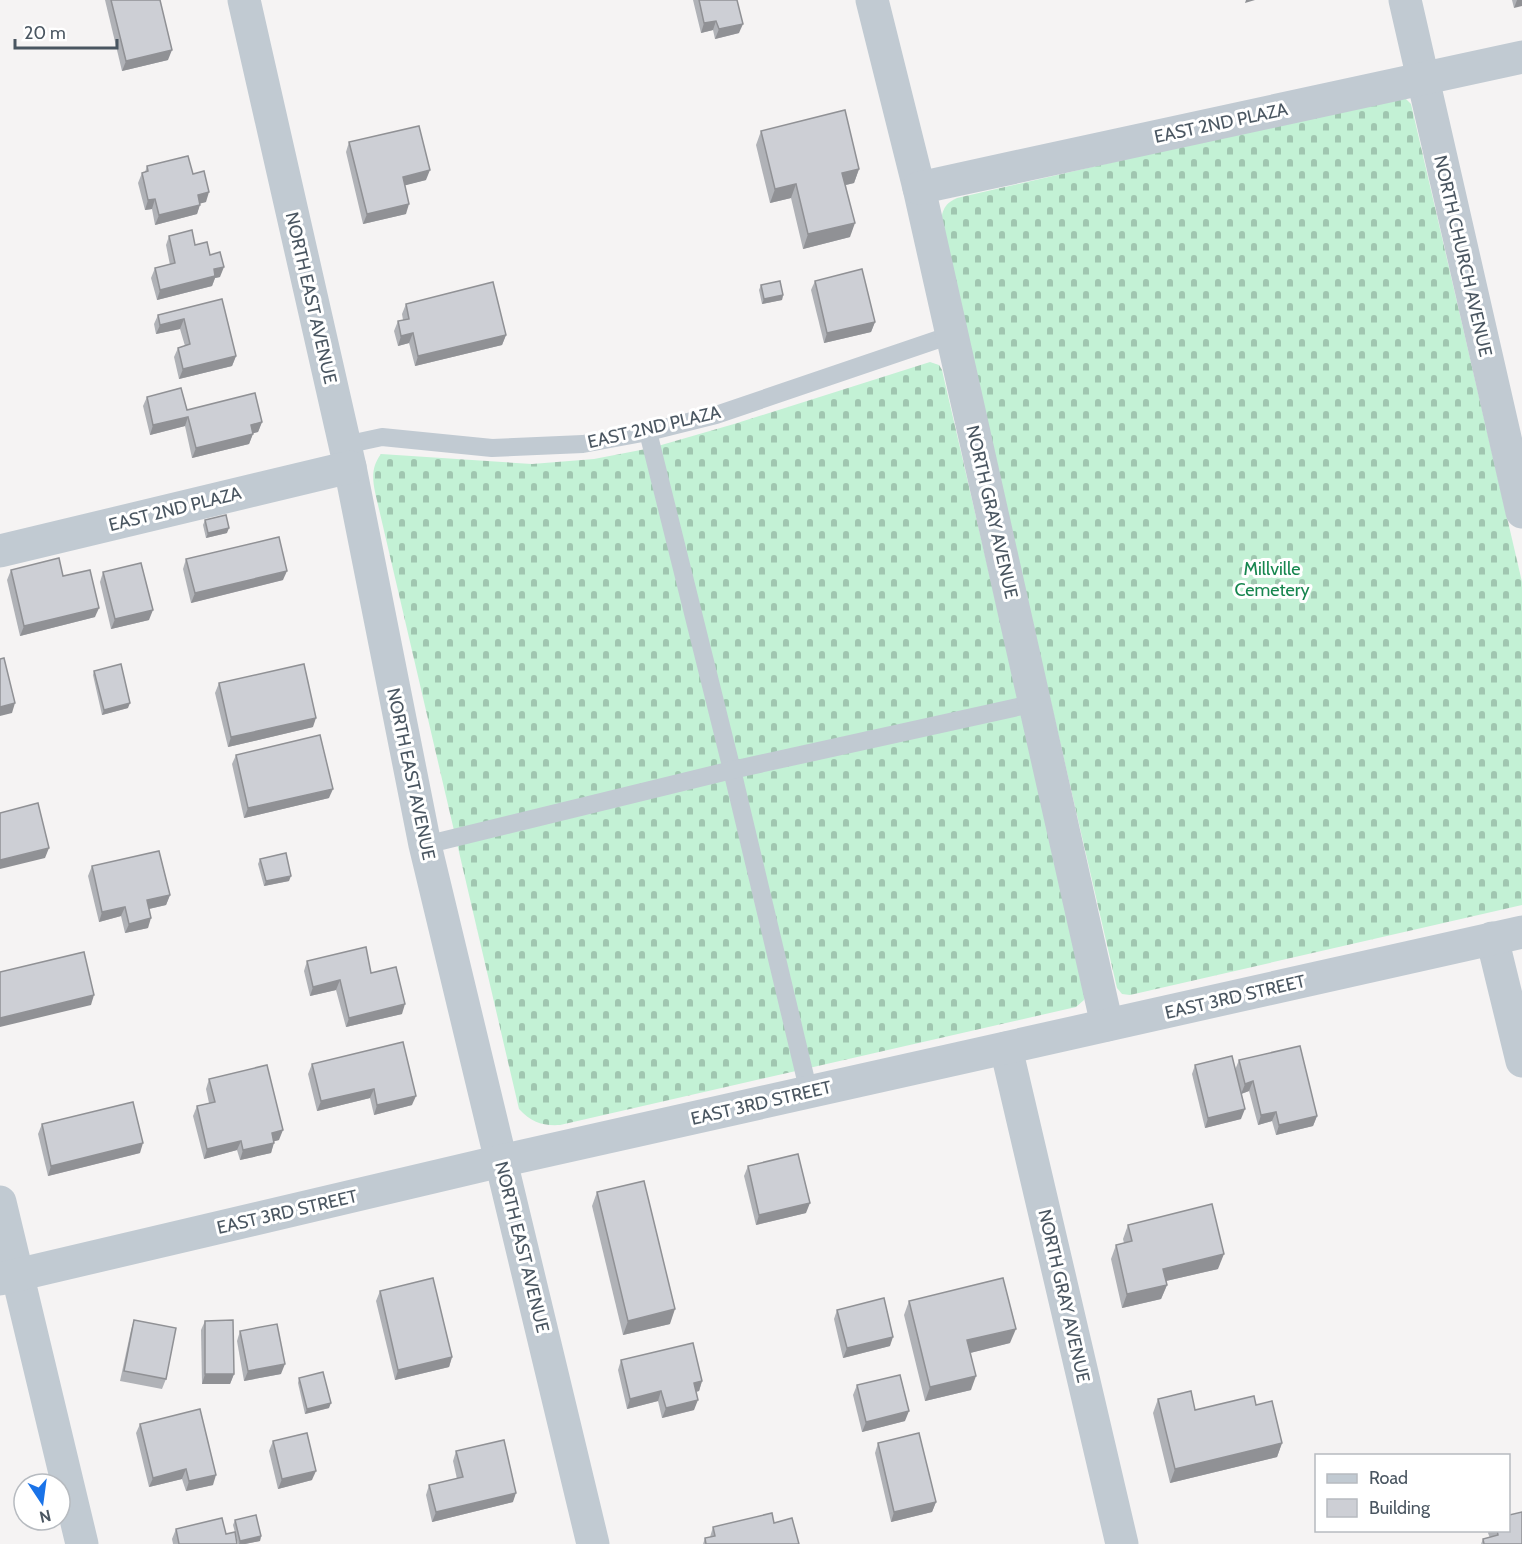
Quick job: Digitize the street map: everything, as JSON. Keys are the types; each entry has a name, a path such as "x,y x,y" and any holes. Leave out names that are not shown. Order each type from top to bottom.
{"street":[{"name":"NORTH EAST AVENUE","path":"244,0 347,456 425,845 593,1544"},
{"name":"NORTH GRAY AVENUE","path":"872,0 920,188 1107,1026"},
{"name":"NORTH CHURCH AVENUE","path":"1405,0 1522,512"},
{"name":"EAST 2ND PLAZA","path":"920,188 1522,57"},
{"name":"EAST 2ND PLAZA","path":"0,551 347,456"},
{"name":"EAST 3RD STREET","path":"9,1277 501,1161 1507,935"},
{"path":"1507,935 1522,1061"},
{"name":"NORTH GRAY AVENUE","path":"1006,1048 1122,1544"},
{"path":"0,1202 9,1277 82,1544"}],"lane":[{"name":"EAST 2ND PLAZA","path":"347,456 382,437 492,448 583,444 648,432 716,415 951,335"},
{"path":"648,432 809,1092"},
{"path":"425,845 732,770 1036,703"}],"green space":[{"name":"Millville Cemetery","path":"1404,97 1411,104 1522,582 1522,905 1130,995 1122,994 1117,988 941,228 942,213 949,203 957,198"},
{"path":"930,362 939,365 942,370 1085,987 1084,1000 1076,1007 560,1125 542,1124 532,1120 519,1109 375,492 373,481 378,458 381,454 532,464 594,459 651,448"}],"building":[{"path":"111,0 160,0 172,50 126,61"},
{"path":"699,0 737,0 743,24 719,29 716,21 704,23"},
{"path":"845,110 859,169 842,173 855,223 808,234 796,184 775,189 761,131"},
{"path":"419,126 430,170 403,177 409,204 367,214 349,142"},
{"path":"188,156 193,174 204,171 209,192 198,195 200,205 159,215 155,199 148,200 142,173 148,171 147,166"},
{"path":"192,230 195,245 207,242 210,255 220,252 224,267 214,269 215,276 160,290 155,268 175,263 169,236"},
{"path":"862,269 875,322 827,333 815,281"},
{"path":"780,281 783,295 764,299 761,285"},
{"path":"493,282 506,335 418,356 413,333 401,336 398,321 409,319 406,304"},
{"path":"222,299 236,356 183,369 178,348 190,344 184,319 160,325 158,315"},
{"path":"181,388 187,410 255,393 262,422 251,425 253,434 196,448 188,417 153,425 147,397"},
{"path":"226,515 229,528 208,533 205,520"},
{"path":"279,537 287,571 195,593 186,559"},
{"path":"59,558 63,576 90,570 99,608 24,626 11,570"},
{"path":"141,563 153,610 115,619 103,572"},
{"path":"4,658 15,703 0,707 0,659"},
{"path":"121,664 130,703 104,710 94,671"},
{"path":"304,664 316,718 231,737 219,683"},
{"path":"320,735 333,789 248,808 236,755"},
{"path":"38,803 49,848 0,860 0,813"},
{"path":"159,851 170,895 147,900 151,918 129,924 125,907 102,912 92,866"},
{"path":"286,853 291,876 266,881 260,859"},
{"path":"366,947 371,973 396,967 405,1004 349,1018 340,980 313,987 307,961"},
{"path":"84,952 94,995 0,1018 0,972"},
{"path":"403,1042 416,1096 377,1105 374,1089 321,1101 312,1064"},
{"path":"1300,1046 1317,1116 1279,1125 1276,1112 1261,1115 1253,1081 1245,1084 1239,1060"},
{"path":"1232,1056 1245,1109 1208,1118 1195,1065"},
{"path":"267,1065 283,1130 272,1133 274,1143 243,1150 241,1141 207,1149 197,1106 215,1102 209,1079"},
{"path":"133,1102 143,1143 51,1166 42,1124"},
{"path":"798,1154 810,1203 759,1215 748,1166"},
{"path":"644,1181 675,1309 628,1321 597,1192"},
{"path":"1212,1204 1224,1254 1163,1269 1167,1285 1127,1294 1116,1245 1132,1241 1128,1225"},
{"path":"433,1278 452,1357 398,1370 380,1291"},
{"path":"1003,1278 1016,1329 967,1340 976,1376 930,1387 909,1301"},
{"path":"884,1298 893,1337 847,1348 837,1310"},
{"path":"134,1320 176,1328 166,1379 124,1371"},
{"path":"233,1320 234,1374 205,1374 205,1321"},
{"path":"277,1324 285,1364 248,1371 240,1331"},
{"path":"693,1343 702,1381 694,1383 698,1400 666,1408 661,1391 630,1399 621,1360"},
{"path":"323,1372 331,1403 307,1409 299,1378"},
{"path":"900,1375 909,1411 866,1422 857,1385"},
{"path":"1191,1391 1195,1410 1254,1396 1256,1405 1272,1401 1282,1443 1175,1469 1158,1399"},
{"path":"200,1409 216,1475 189,1481 186,1469 153,1478 140,1424"},
{"path":"307,1433 316,1471 282,1479 273,1441"},
{"path":"919,1433 936,1502 894,1512 878,1443"},
{"path":"504,1440 516,1493 436,1512 429,1485 463,1477 456,1451"},
{"path":"1522,1512 1522,1544 1484,1544 1483,1539 1498,1535 1497,1532 1510,1532 1510,1515"},
{"path":"772,1513 774,1523 792,1518 799,1544 706,1544 705,1538 715,1536 713,1527"},
{"path":"256,1515 261,1536 240,1541 235,1520"},
{"path":"222,1518 226,1534 235,1532 237,1544 179,1544 176,1529"}]}
